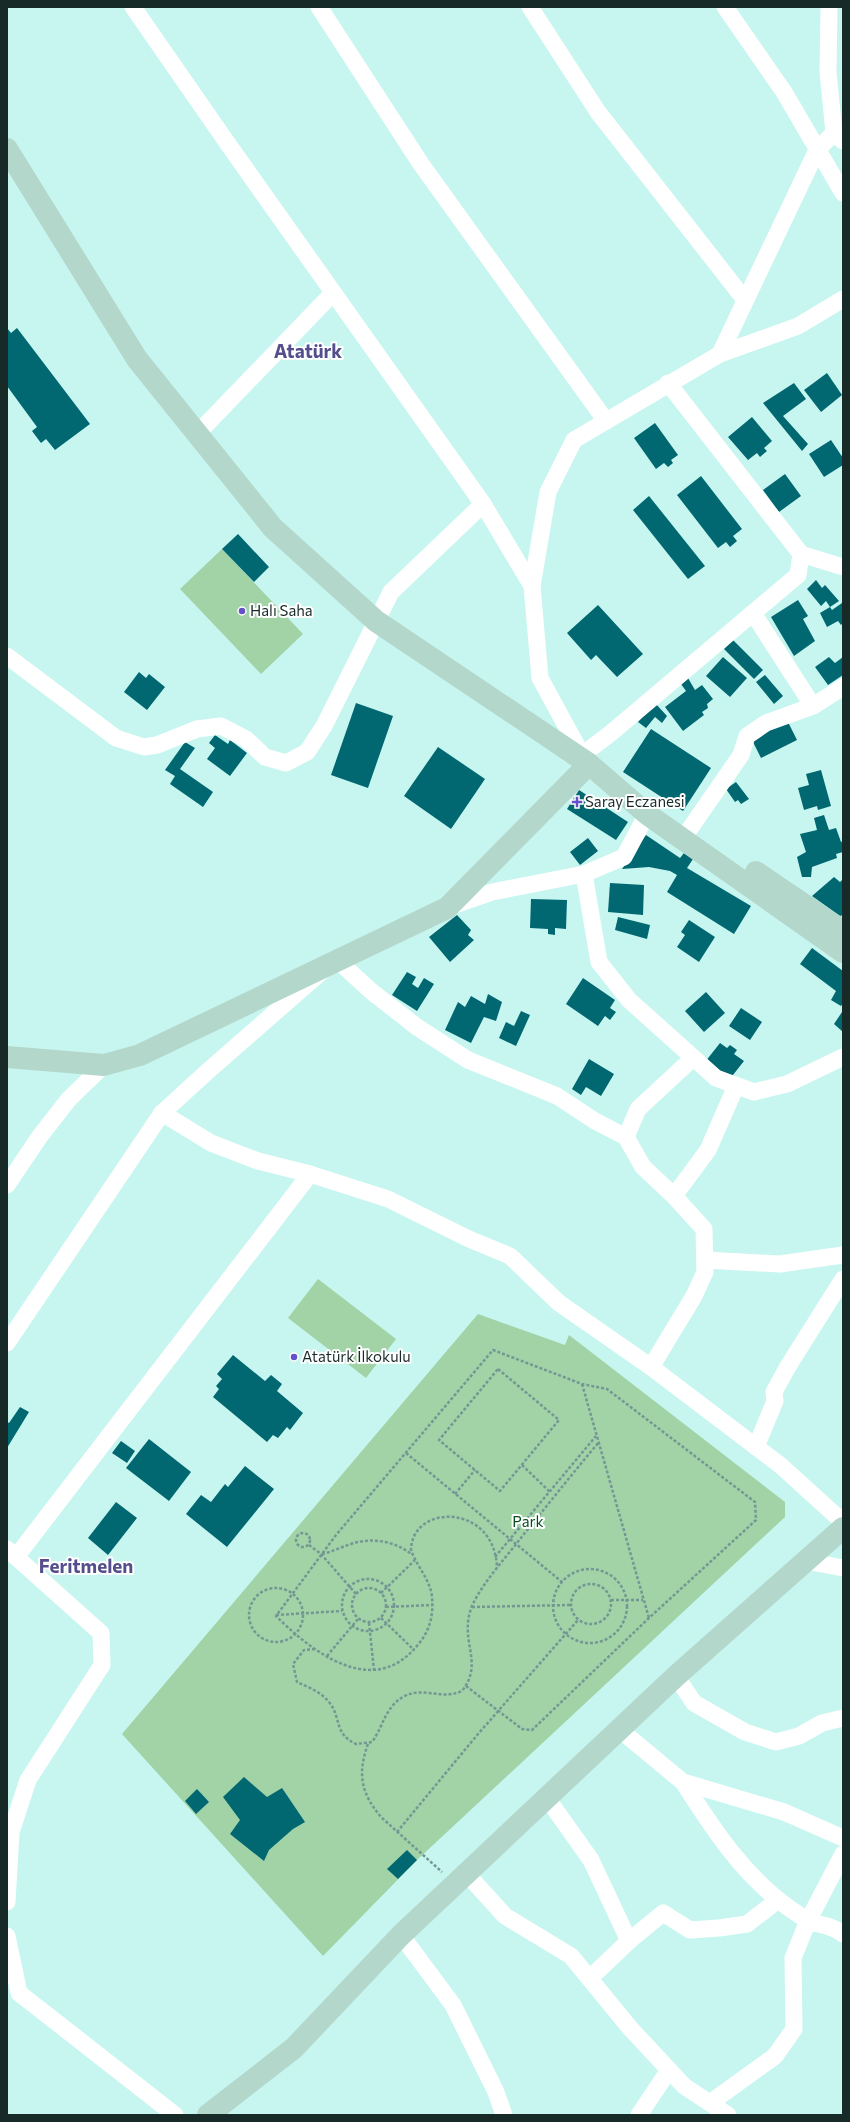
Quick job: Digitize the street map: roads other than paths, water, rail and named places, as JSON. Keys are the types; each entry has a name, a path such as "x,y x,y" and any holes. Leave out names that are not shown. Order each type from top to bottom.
{"street":[{"path":"133,7 483,504 532,586"},
{"path":"319,7 421,164 606,421"},
{"path":"530,7 598,112 745,300"},
{"path":"725,7 784,92 843,193"},
{"path":"720,354 817,150 838,137 828,72 829,7"},
{"path":"7,149 137,359 273,528 376,622 586,760 647,814 843,952"},
{"path":"197,434 333,293"},
{"path":"586,760 540,678 532,586 548,492 574,440 668,383 720,354 798,326 843,299"},
{"path":"668,383 801,554 843,567"},
{"path":"7,656 116,738 144,747 158,745 196,728 222,726 246,739 265,757 286,763 307,752 324,726 391,592 483,504"},
{"path":"447,908 611,733 798,575 801,554"},
{"path":"753,613 812,706"},
{"path":"689,830 741,755 747,736 766,723 812,706 843,687"},
{"path":"647,814 689,830 728,853 843,931"},
{"path":"7,1057 104,1065 140,1055 447,908 492,892 584,874 624,857 647,814"},
{"path":"584,874 599,962 629,1000 716,1078 754,1092 787,1084 843,1057"},
{"path":"7,1343 162,1113 336,960"},
{"path":"336,960 371,991 417,1027 468,1060 557,1096 595,1121 626,1137 643,1167 674,1196 704,1229 705,1272 694,1296 651,1367"},
{"path":"626,1137 638,1109 693,1058"},
{"path":"7,1185 40,1136 69,1099 104,1065"},
{"path":"674,1196 708,1150 736,1086"},
{"path":"162,1113 211,1143 258,1161 310,1174 388,1200 469,1239 510,1256 559,1303 651,1367 780,1465 843,1522"},
{"path":"7,1902 11,1832 28,1780 102,1665 101,1633 11,1553 310,1174"},
{"path":"705,1260 780,1264 843,1255"},
{"path":"756,1447 775,1401 774,1392 792,1358 815,1326 843,1279"},
{"path":"208,2115 294,2048 401,1935 461,1878 676,1676 843,1528"},
{"path":"806,1561 843,1568"},
{"path":"676,1676 694,1703 745,1732 776,1742 799,1736 822,1723 843,1718"},
{"path":"619,1729 683,1782 714,1831 743,1868 778,1900 808,1921 834,1927 843,1934"},
{"path":"683,1782 784,1812 843,1838"},
{"path":"547,1798 591,1860 629,1941"},
{"path":"710,2102 775,2056 794,2029 793,1958 808,1921 843,1854"},
{"path":"461,1878 505,1916 571,1956 630,2028 684,2086 728,2115"},
{"path":"590,1978 629,1941 662,1913 690,1930 719,1928 747,1924 778,1900"},
{"path":"401,1935 453,2005 496,2092 504,2115"},
{"path":"7,1936 19,1993 175,2115"},
{"path":"639,2115 669,2070"}],"place":[{"name":"Halı Saha","path":"242,611"},
{"name":"Saray Eczanesi","path":"577,802"},
{"name":"Atatürk İlkokulu","path":"294,1357"}],"district":[{"name":"Atatürk","path":"308,351"},
{"name":"Feritmelen","path":"86,1566"}],"park label":[{"name":"Park","path":"528,1522"}]}
